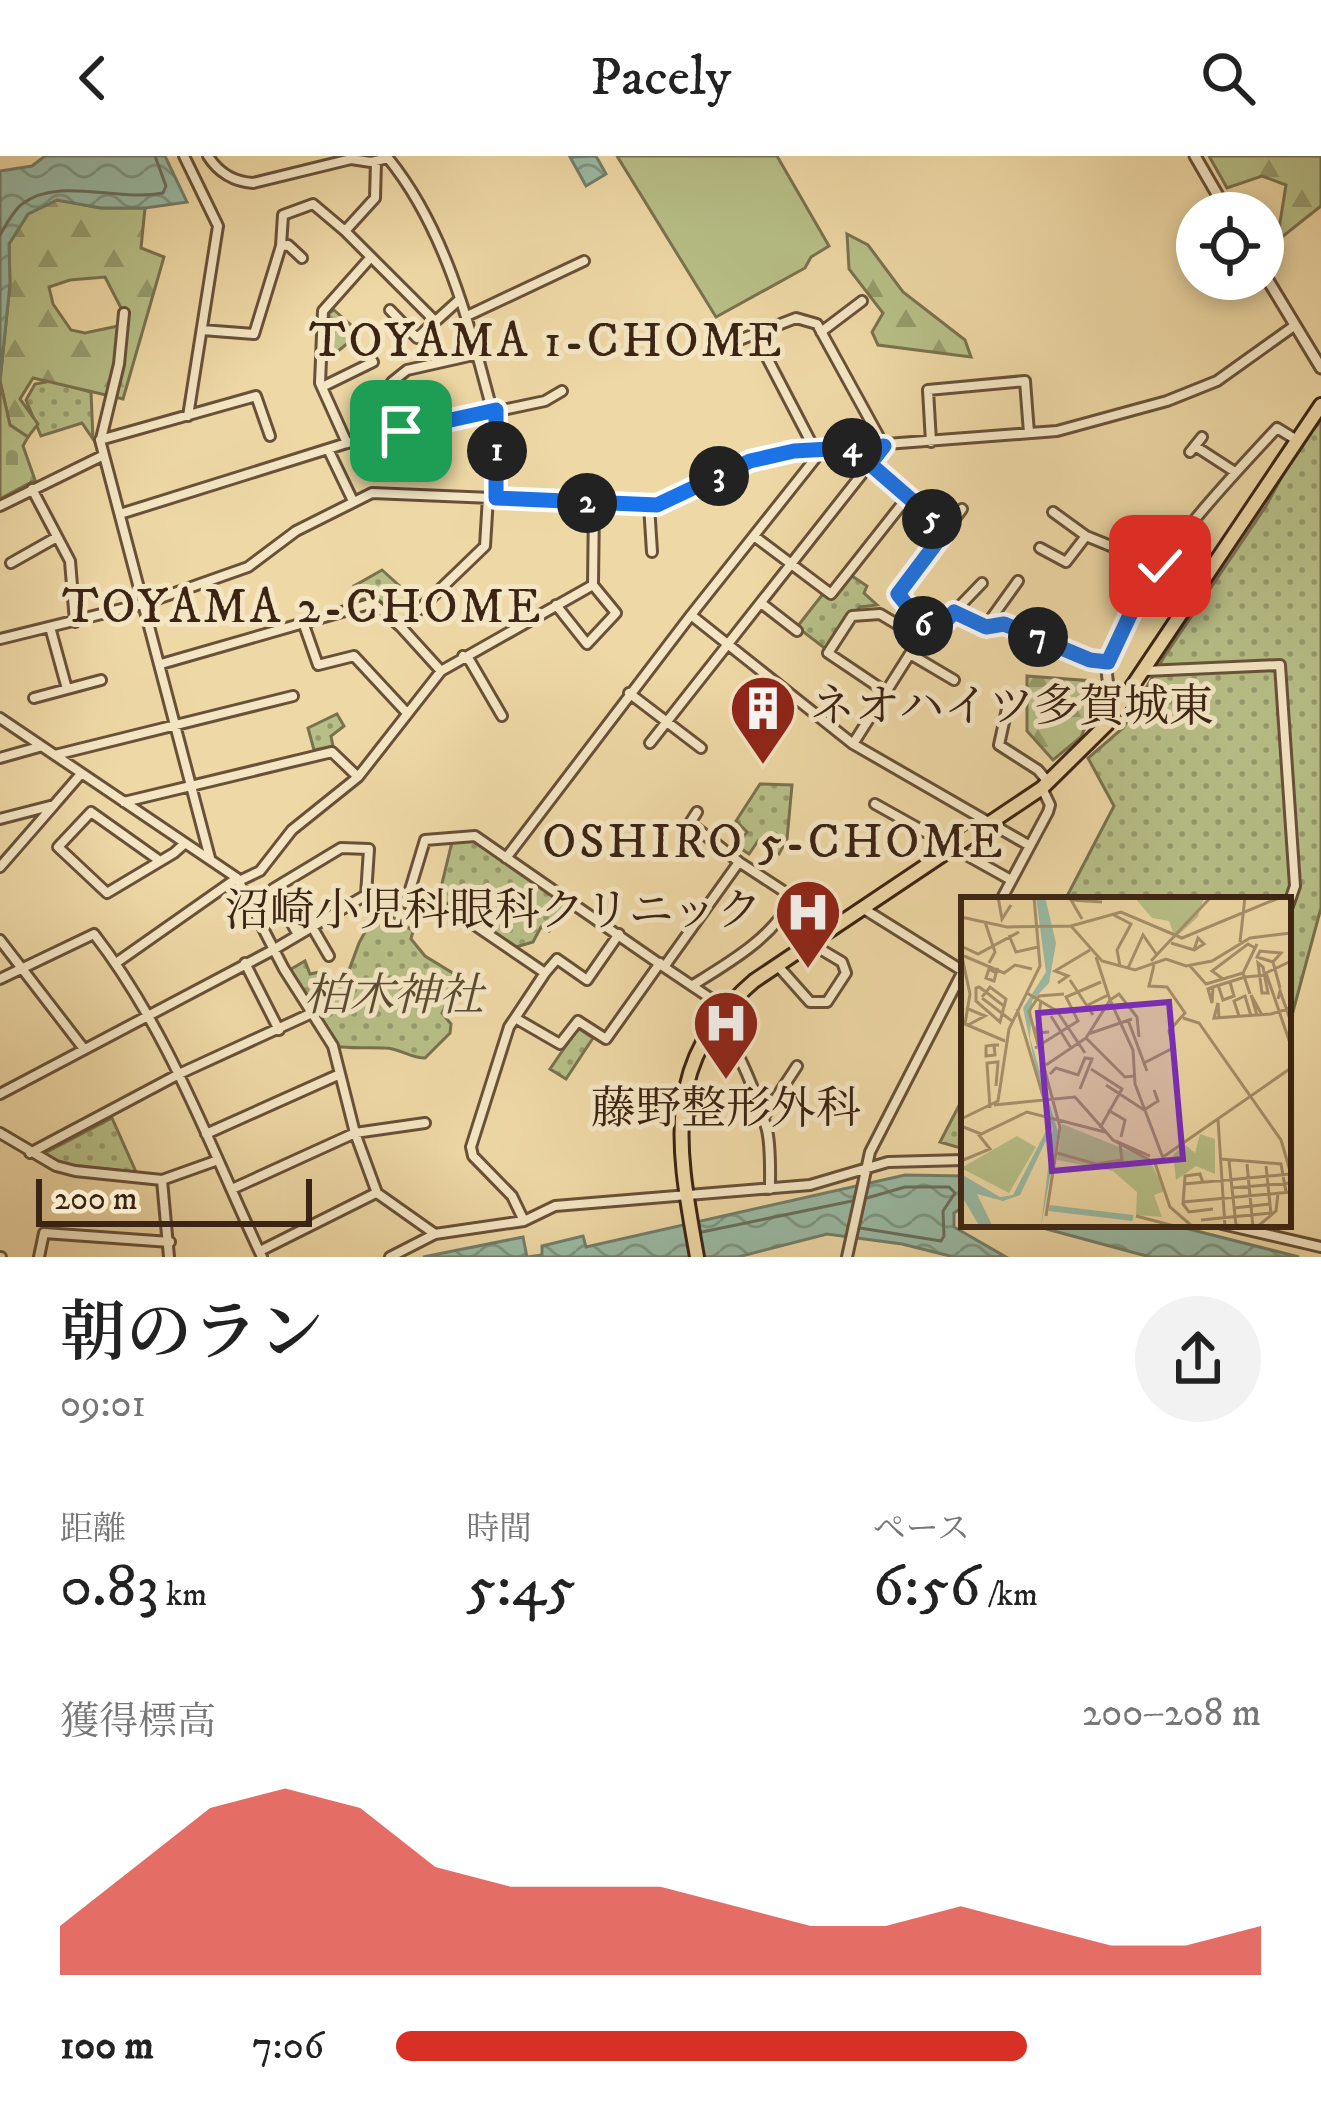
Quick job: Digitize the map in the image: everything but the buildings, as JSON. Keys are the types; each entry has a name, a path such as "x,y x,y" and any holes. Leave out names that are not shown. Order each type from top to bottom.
{"main road":[{"path":"698,1257 679,1150 681,1107 694,1065 726,1009 776,965 1046,785 1122,704 1321,405"}],"street":[{"path":"184,156 218,226 188,416"},
{"path":"208,156 219,170 240,182 253,183 351,159 388,158 414,189 467,316 494,410 492,498 484,546 401,628"},
{"path":"1195,156 1216,192"},
{"path":"345,231 375,198 376,160"},
{"path":"202,330 254,334 281,246 283,215 313,204 436,321"},
{"path":"281,246 288,245 302,259"},
{"path":"347,443 322,387 322,311 371,257"},
{"path":"467,316 584,261"},
{"path":"390,310 417,338 460,299"},
{"path":"1279,300 1321,368"},
{"path":"821,332 862,302"},
{"path":"124,313 119,364 100,440 211,860"},
{"path":"721,347 796,318 817,324 884,446"},
{"path":"0,639 146,603 248,567 296,531 352,501 382,492 657,505 750,461 818,450 1057,431 1196,391 1294,326"},
{"path":"763,350 818,450"},
{"path":"401,431 392,382 407,370 478,354"},
{"path":"322,387 373,362"},
{"path":"931,442 928,390 1025,381 1029,434"},
{"path":"120,514 347,443 545,400 562,391"},
{"path":"100,440 256,396 270,436"},
{"path":"1122,704 1110,691 1108,662 1137,600 1184,529 1277,428 1295,440"},
{"path":"1196,445 1235,472"},
{"path":"650,742 884,446"},
{"path":"328,449 352,501"},
{"path":"506,858 818,450"},
{"path":"0,506 104,455"},
{"path":"870,464 946,530"},
{"path":"32,489 70,561 75,622"},
{"path":"754,536 831,594 906,499"},
{"path":"556,605 587,644 616,614 593,585 594,503"},
{"path":"649,505 652,552"},
{"path":"932,637 898,594 962,509"},
{"path":"1053,512 1086,536 1160,566"},
{"path":"1040,548 1066,562 1086,536"},
{"path":"11,563 57,537"},
{"path":"986,627 1018,580"},
{"path":"886,692 828,653 852,616 880,614 920,638 932,637 982,583"},
{"path":"116,963 238,880 260,871 292,830 358,777 441,671 593,585"},
{"path":"761,602 797,631"},
{"path":"161,664 373,603 441,671"},
{"path":"954,612 986,627 1004,624 1090,660 1108,662"},
{"path":"691,615 854,744 1030,846"},
{"path":"304,626 318,665 354,656 406,712"},
{"path":"50,627 67,689"},
{"path":"854,744 920,638"},
{"path":"910,654 954,680"},
{"path":"463,656 502,716"},
{"path":"1145,671 1280,665 1295,886 1291,897"},
{"path":"34,698 101,680"},
{"path":"629,693 701,748"},
{"path":"54,755 293,696"},
{"path":"1003,897 1050,805 1038,770 1000,745 1008,704"},
{"path":"0,718 238,880 273,950 333,1046 355,1133 377,1193 435,1234"},
{"path":"0,758 40,747"},
{"path":"122,803 332,752 358,777"},
{"path":"0,866 80,775"},
{"path":"875,803 1012,880"},
{"path":"0,819 54,805"},
{"path":"160,861 91,812 58,847 106,893 160,861 183,844"},
{"path":"693,985 765,932 791,901 690,823 697,812"},
{"path":"544,973 454,911 406,903 425,840 475,836 726,1009"},
{"path":"0,1094 273,950 366,895 369,849 341,848 273,889 297,933"},
{"path":"514,1018 560,1044 578,1021 606,1039 739,862"},
{"path":"862,908 961,969"},
{"path":"311,925 329,956"},
{"path":"0,979 94,934 116,963 179,1074 261,1254 377,1193"},
{"path":"524,1221 512,1196 472,1156 471,1148 514,1018 557,959 586,980 619,934"},
{"path":"0,940 84,1049"},
{"path":"776,965 810,1002 827,1002 846,973 842,962 809,943"},
{"path":"245,963 279,1030"},
{"path":"847,1255 863,1170 961,974"},
{"path":"30,1153 179,1074 312,1013"},
{"path":"716,1023 730,1038 763,1118 770,1189"},
{"path":"763,1118 797,1066"},
{"path":"206,1134 340,1074"},
{"path":"232,1189 355,1133 425,1124"},
{"path":"0,1133 30,1153 75,1171 162,1180 218,1160"},
{"path":"390,1257 435,1234 524,1221 555,1206 810,1185 905,1160 961,1160"},
{"path":"162,1180 169,1257"},
{"path":"1235,1227 1321,1247"},
{"path":"38,1257 44,1233 170,1242"}],"green space":[{"path":"617,156 777,156 829,246 811,257 805,268 716,317"},
{"path":"1209,156 1321,156 1321,206 1284,235 1286,185 1262,176 1227,188"},
{"path":"57,200 101,208 145,208 141,248 164,257 123,399 33,378 20,399 38,424 28,437 10,425 0,381 10,284 9,244 28,214","holes":["105,277 121,308 118,326 85,333 71,330 53,304 49,287"]},
{"path":"847,234 868,245 903,292 965,340 971,357 878,345 872,332 883,313 849,269"},
{"path":"334,310 360,333 331,357 327,353 329,313"},
{"path":"0,381 10,425 28,437 23,446 35,480 0,499"},
{"path":"51,381 91,392 93,439 82,423 41,436 26,400 35,384"},
{"path":"1321,421 1321,908 1291,1019 1291,897 1067,897 1114,806 1088,758 1123,728 1164,657 1266,506 1299,445"},
{"path":"382,570 403,589 385,606 373,594 360,600 354,586"},
{"path":"849,574 867,586 864,593 877,605 860,607 827,650 797,627 822,595 832,596"},
{"path":"1027,676 1094,681 1098,696 1081,737 1053,760 1027,731"},
{"path":"337,714 344,726 331,736 333,746 314,750 308,728"},
{"path":"760,784 792,785 787,839 779,854 758,841 749,854 737,846 747,832 736,821"},
{"path":"474,841 569,904 549,931 541,927 533,942 516,947 458,907 438,900 452,842"},
{"name":"柏木神社","path":"379,907 413,931 411,939 425,956 461,978 442,1013 451,1024 450,1033 425,1058 390,1048 333,1046 286,972 305,961 310,974 319,972 345,981"},
{"path":"578,1028 593,1038 566,1079 550,1069"},
{"path":"961,1102 961,1148 940,1142"},
{"path":"112,1118 136,1172 59,1164 43,1154"}],"water":[{"path":"45,156 165,156 187,202 101,208 57,200 28,214 9,244 10,284 0,381 0,171 32,166"},
{"path":"596,156 606,174 586,186 570,157"},
{"path":"905,1175 961,1176 961,1208 954,1213 954,1227 1006,1257 954,1257 827,1234 738,1257 527,1257 542,1255 542,1246 583,1236 586,1247"},
{"path":"1039,1227 1181,1227 1299,1257 1150,1257"},
{"path":"523,1237 527,1257 423,1257"}],"place":[{"name":"ネオハイツ多賀城東","path":"763,767"},
{"name":"沼崎小児科眼科クリニック","path":"808,971"},
{"name":"藤野整形外科","path":"726,1082"}],"district":[{"name":"TOYAMA 1-CHOME","path":"547,342"},
{"name":"TOYAMA 2-CHOME","path":"303,608"},
{"name":"OSHIRO 5-CHOME","path":"774,843"}],"route":[{"path":"401,431 496,410 496,498 626,505 657,505 750,461 794,451 884,446 870,464 946,530 898,594 932,637 954,612 986,627 1004,624 1090,660 1108,662 1137,600 1160,566"}]}
